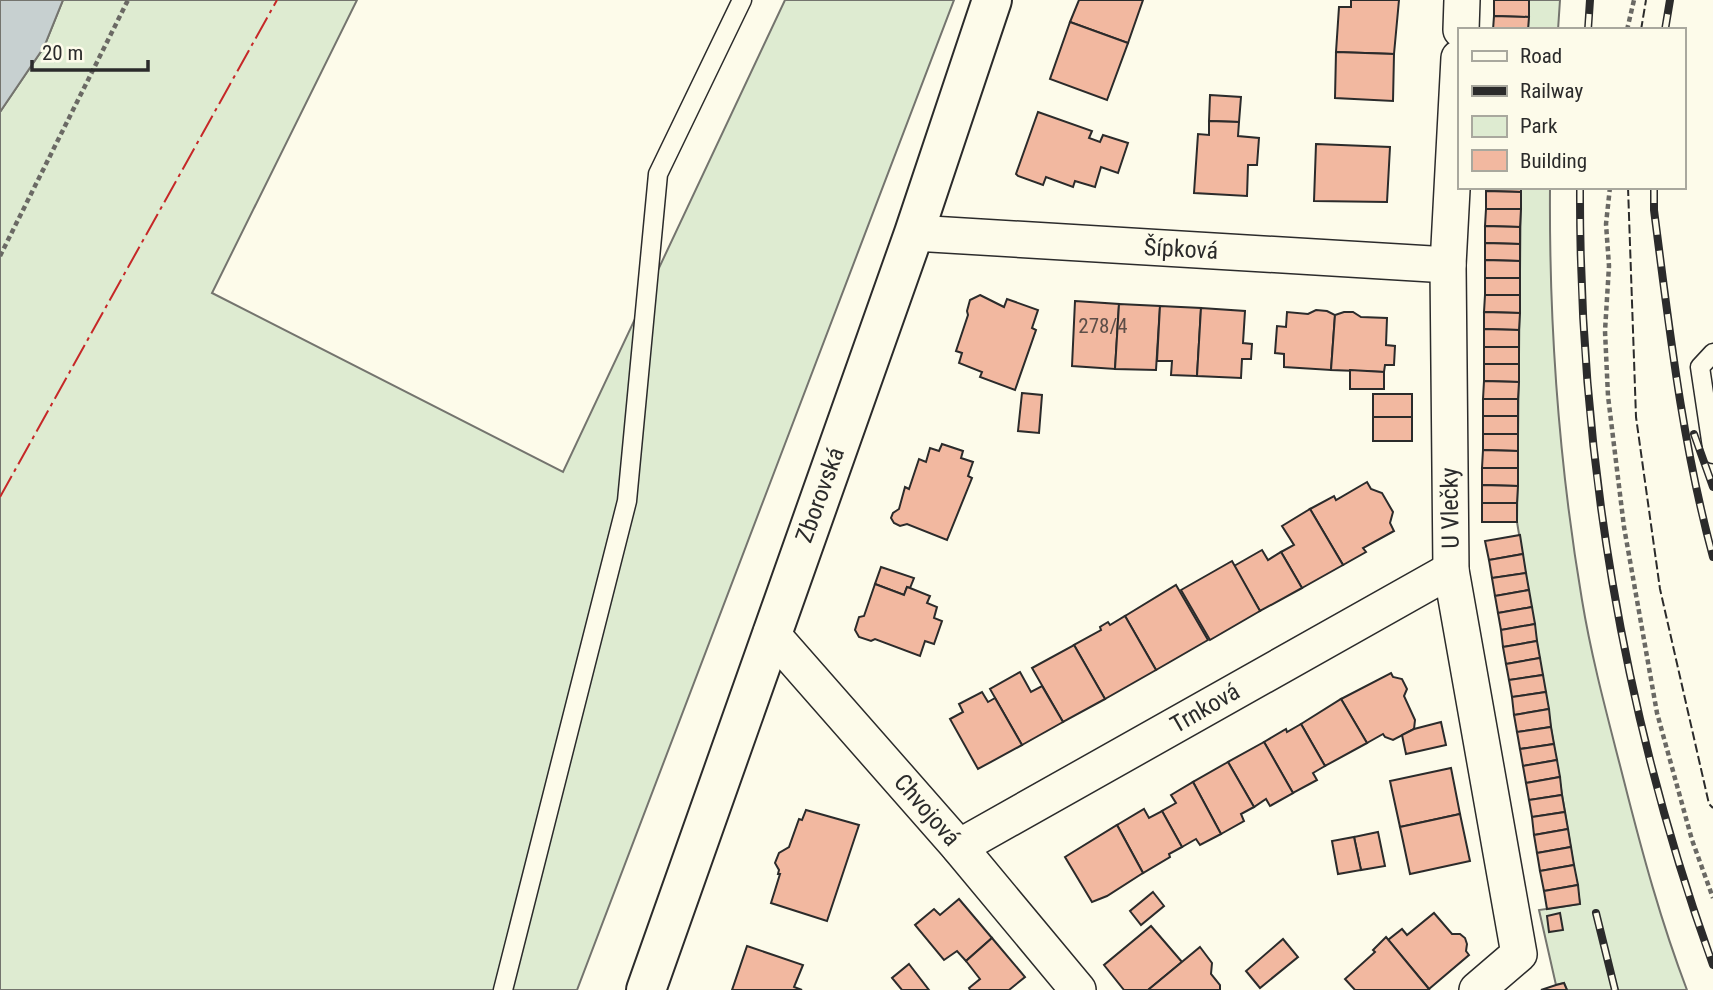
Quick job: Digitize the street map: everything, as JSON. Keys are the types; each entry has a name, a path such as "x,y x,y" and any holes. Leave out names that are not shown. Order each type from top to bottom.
{"street":[{"name":"Zborovská","path":"646,990 914,233 992,0"},
{"path":"1461,28 1462,0"},
{"name":"U Vlečky","path":"1458,77 1448,265 1451,570 1511,969 1476,990"},
{"name":"Šípková","path":"914,233 1448,265"},
{"name":"Trnková","path":"960,847 1451,570"},
{"name":"Chvojová","path":"771,633 960,847 1078,990"}],"lane":[{"path":"503,990 627,501 658,173 742,0"},
{"path":"1713,352 1700,367 1713,454"}],"path":[{"path":"0,256 128,0"},
{"path":"1627,28 1634,0"},
{"path":"1610,189 1606,224 1609,266 1605,331 1608,396 1624,527 1657,713 1692,840 1713,898"}],"green space":[{"path":"63,0 357,0 212,293 563,472 785,0 954,0 577,990 0,990 0,112 44,47"},
{"path":"1529,0 1560,0 1558,28 1528,28"},
{"path":"1521,189 1550,189 1551,291 1557,394 1567,498 1582,600 1601,691 1638,834 1660,913 1687,990 1567,990 1564,983 1556,985 1539,910 1580,904 1517,522"}],"shaded area":[{"path":"0,0 63,0 44,47 0,112"}],"building":[{"path":"1079,0 1143,0 1128,43 1070,22"},
{"path":"1351,0 1399,0 1394,54 1336,52 1339,7 1351,7"},
{"path":"1494,0 1529,0 1529,17 1494,16"},
{"path":"1494,16 1529,17 1528,28 1493,28"},
{"path":"1070,22 1128,43 1107,100 1050,79"},
{"path":"1336,52 1394,54 1393,101 1335,98"},
{"path":"1210,95 1241,97 1239,122 1209,121"},
{"path":"1038,112 1092,131 1089,138 1100,142 1103,135 1128,143 1118,173 1101,167 1095,187 1075,181 1073,187 1046,177 1043,185 1018,176 1016,174"},
{"path":"1209,121 1239,122 1238,136 1259,138 1257,165 1248,165 1247,196 1194,193 1198,134 1209,135"},
{"path":"1316,144 1390,147 1387,202 1314,201"},
{"path":"1486,189 1521,189 1521,192"},
{"path":"1486,191 1521,192 1521,209 1486,209"},
{"path":"1486,209 1521,209 1520,227 1485,226"},
{"path":"1485,226 1520,227 1520,244 1485,243"},
{"path":"1485,243 1520,244 1520,261 1485,260"},
{"path":"1485,260 1520,261 1520,278 1485,278"},
{"path":"1485,278 1520,278 1520,295 1485,295"},
{"path":"980,295 1004,307 1007,299 1038,310 1032,328 1036,330 1015,390 980,377 982,372 959,363 962,353 956,351 970,300"},
{"path":"1485,295 1520,295 1520,313 1484,312"},
{"path":"1075,301 1119,304 1115,369 1072,366"},
{"path":"1119,304 1160,306 1156,370 1115,369"},
{"path":"1160,306 1201,308 1197,376 1171,375 1172,361 1157,361"},
{"path":"1201,308 1245,311 1243,343 1252,344 1251,359 1242,359 1241,378 1197,376"},
{"path":"1316,310 1335,315 1331,370 1284,367 1284,354 1275,353 1277,326 1286,327 1287,312 1308,314"},
{"path":"1353,312 1361,317 1387,318 1386,345 1395,346 1394,365 1385,365 1384,372 1331,370 1335,315"},
{"path":"1484,312 1520,313 1519,330 1484,329"},
{"path":"1484,329 1519,330 1519,347 1484,347"},
{"path":"1484,347 1519,347 1519,364 1484,364"},
{"path":"1484,364 1519,364 1519,382 1484,381"},
{"path":"1350,370 1384,372 1384,389 1350,389"},
{"path":"1484,381 1519,382 1518,399 1483,399"},
{"path":"1022,393 1042,395 1039,433 1018,431"},
{"path":"1373,394 1412,394 1412,417 1373,417"},
{"path":"1483,399 1518,399 1518,416 1483,416"},
{"path":"1483,416 1518,416 1518,434 1483,434"},
{"path":"1373,417 1412,417 1412,441 1373,441"},
{"path":"1483,434 1518,434 1518,451 1483,450"},
{"path":"942,444 963,451 961,458 973,462 968,476 972,478 947,540 907,524 900,526 891,518 899,509 905,487 909,489 919,459 926,462 930,448 939,451"},
{"path":"1483,450 1518,451 1518,468 1482,468"},
{"path":"1482,468 1518,468 1518,486 1482,485"},
{"path":"1367,482 1371,489 1382,493 1393,512 1390,523 1394,531 1363,548 1366,552 1343,565 1310,509 1334,496 1336,500"},
{"path":"1482,485 1518,486 1517,503 1482,503"},
{"path":"1482,503 1517,503 1517,522 1482,522"},
{"path":"1310,509 1343,565 1302,588 1281,552 1294,545 1282,526"},
{"path":"1520,535 1523,554 1489,560 1485,541"},
{"path":"1262,550 1268,560 1281,552 1302,588 1260,611 1234,566"},
{"path":"1523,554 1526,573 1492,578 1489,560"},
{"path":"1232,561 1260,611 1210,640 1181,590"},
{"path":"881,567 914,578 904,595 875,584"},
{"path":"1526,573 1529,590 1495,596 1492,578"},
{"path":"875,584 904,595 907,587 910,588 930,596 927,603 937,607 934,618 942,621 934,644 925,641 920,656 875,639 871,641 859,637 855,630 859,617 864,616"},
{"path":"1176,585 1208,640 1156,670 1125,616"},
{"path":"1529,590 1532,607 1498,613 1495,596"},
{"path":"1532,607 1535,624 1501,630 1498,613"},
{"path":"1125,616 1156,670 1105,699 1074,645 1101,630 1100,627 1108,622 1110,625"},
{"path":"1535,624 1537,641 1503,647 1501,630"},
{"path":"1537,641 1540,658 1506,664 1503,647"},
{"path":"1074,645 1105,699 1063,722 1032,668"},
{"path":"1540,658 1543,675 1509,680 1506,664"},
{"path":"1020,672 1031,692 1042,686 1063,722 1022,745 990,689"},
{"path":"1391,673 1393,677 1402,679 1407,689 1404,696 1415,720 1414,729 1393,740 1383,734 1367,743 1341,699"},
{"path":"1543,675 1546,692 1512,697 1509,680"},
{"path":"982,692 988,702 995,698 1022,745 978,769 950,719 963,712 959,704"},
{"path":"1546,692 1549,709 1514,715 1512,697"},
{"path":"1341,699 1367,743 1325,766 1301,724"},
{"path":"1549,709 1551,727 1517,732 1514,715"},
{"path":"1441,722 1446,745 1406,754 1402,735"},
{"path":"1301,724 1325,766 1313,773 1317,780 1293,793 1264,742"},
{"path":"1551,727 1554,744 1520,749 1517,732"},
{"path":"1264,742 1293,793 1270,806 1266,799 1254,807 1228,762"},
{"path":"1554,744 1557,760 1523,766 1520,749"},
{"path":"1557,760 1560,777 1526,783 1523,766"},
{"path":"1228,762 1254,807 1241,814 1244,821 1221,834 1193,782"},
{"path":"1451,768 1460,814 1400,827 1390,781"},
{"path":"1560,777 1562,795 1529,800 1526,783"},
{"path":"1193,782 1221,834 1200,845 1196,839 1182,847 1162,811 1176,803 1171,795"},
{"path":"1562,795 1565,812 1532,817 1529,800"},
{"path":"1144,809 1149,818 1162,811 1182,847 1143,873 1117,825"},
{"path":"806,810 859,825 827,921 771,903 780,874 775,863 779,853 789,847 799,819 802,820"},
{"path":"1565,812 1568,829 1534,835 1532,817"},
{"path":"1460,814 1470,861 1410,874 1400,827"},
{"path":"1117,825 1143,873 1107,896 1092,902 1065,857"},
{"path":"1568,829 1571,847 1537,853 1534,835"},
{"path":"1378,832 1385,866 1361,870 1354,837"},
{"path":"1354,837 1361,870 1338,874 1332,841"},
{"path":"1571,847 1574,865 1540,871 1537,853"},
{"path":"1574,865 1578,885 1544,891 1540,871"},
{"path":"1578,885 1580,904 1547,909 1544,891"},
{"path":"1153,892 1164,906 1141,925 1130,911"},
{"path":"959,899 992,938 966,961 957,951 944,960 915,925 934,909 940,915"},
{"path":"1434,913 1452,934 1460,934 1465,938 1469,955 1429,989 1388,940 1402,929 1407,935"},
{"path":"1560,913 1563,930 1549,932 1547,916"},
{"path":"1151,926 1182,962 1148,990 1124,990 1104,965"},
{"path":"1386,937 1429,989 1355,990 1345,979 1375,952 1373,950"},
{"path":"992,938 1025,977 1009,990 970,990 980,979 966,961"},
{"path":"1283,939 1298,957 1260,988 1246,971"},
{"path":"747,946 803,965 794,987 802,990 732,990"},
{"path":"1200,947 1212,963 1211,974 1220,985 1220,990 1148,990"},
{"path":"909,964 929,990 902,990 892,978"},
{"path":"1564,983 1567,990 1541,990 1556,985"}],"railway":[{"path":"1588,28 1590,0"},
{"path":"1665,28 1670,0"},
{"path":"1580,189 1588,385 1612,582 1654,776 1681,871 1713,965"},
{"path":"1654,189 1654,210 1678,384 1693,471 1713,557"},
{"path":"1694,434 1713,487"},
{"path":"1596,913 1615,990"}],"fence":[{"path":"1641,28 1646,0"},
{"path":"1628,189 1636,417 1660,589 1709,804 1713,808"}],"power":[{"path":"0,497 277,0"}]}
